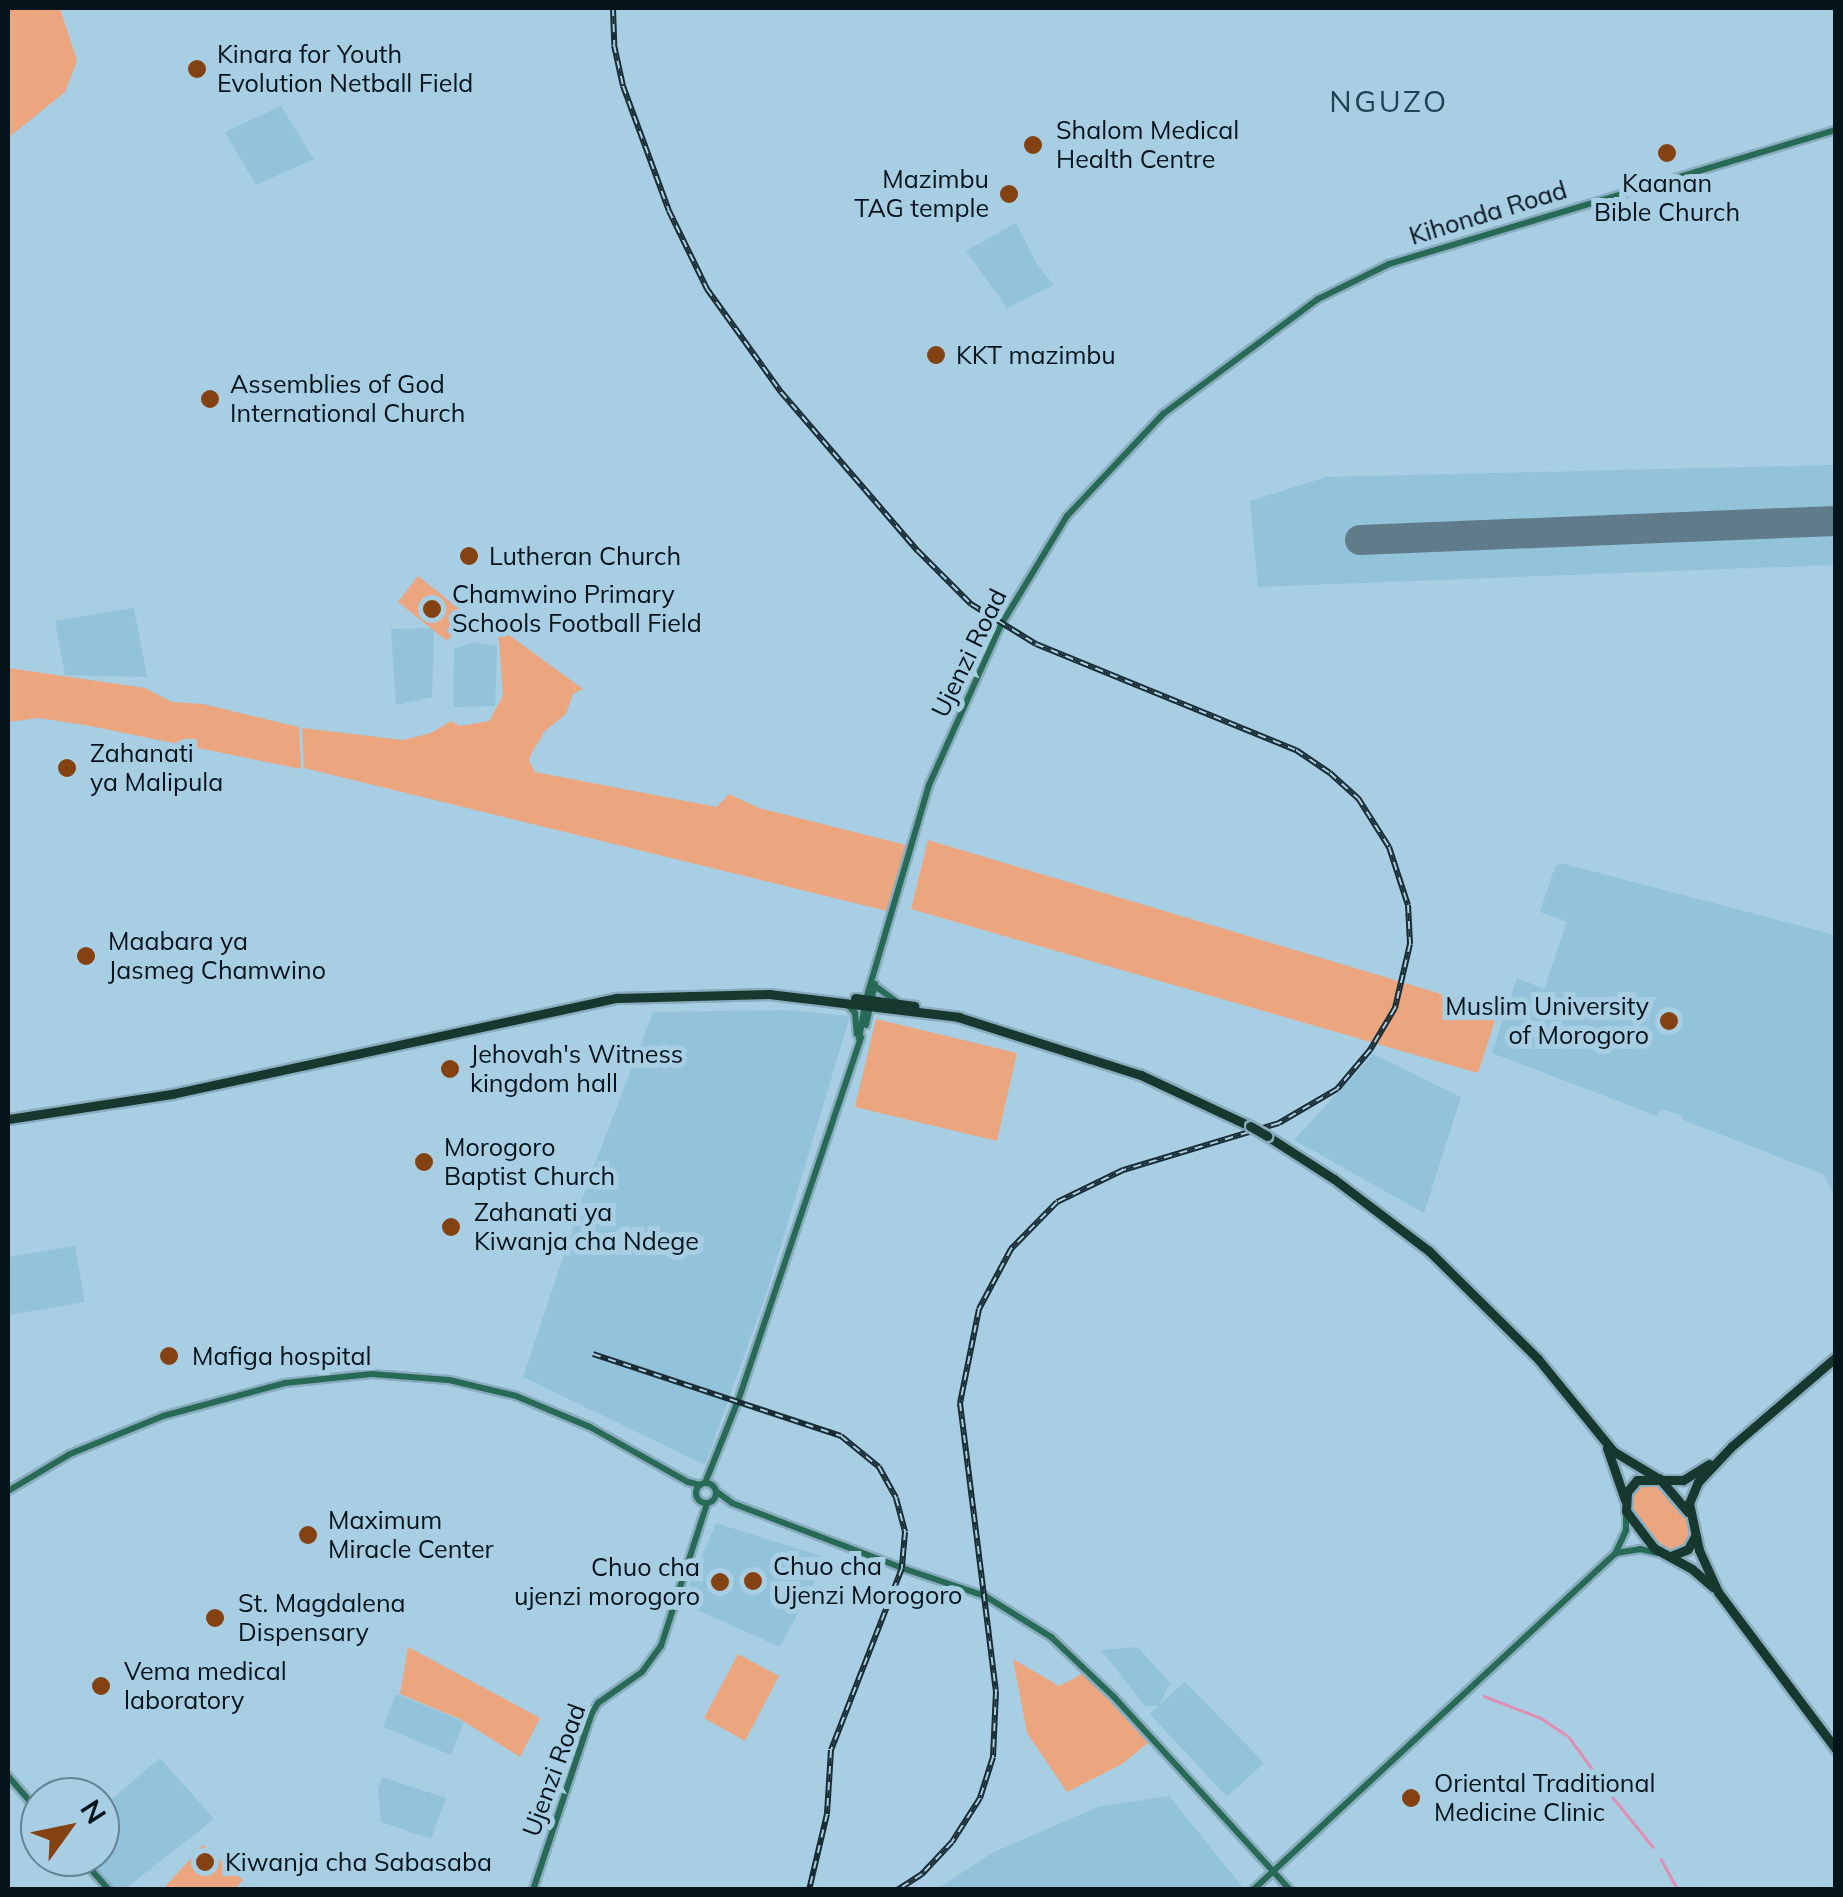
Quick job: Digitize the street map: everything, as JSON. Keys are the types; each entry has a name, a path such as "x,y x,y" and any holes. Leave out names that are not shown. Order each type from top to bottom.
{"highway":[{"path":"8,1119 172,1094 607,999 728,993 802,996 960,1018"},
{"path":"802,996 901,1004 960,1018 1124,1069 1266,1136 1396,1223 1456,1274 1538,1359 1604,1441 1630,1465 1657,1478 1679,1498 1718,1592"},
{"path":"1626,1508 1634,1483 1693,1476 1836,1357"},
{"path":"1604,1441 1626,1508 1662,1554 1692,1568 1718,1592 1836,1749"},
{"path":"1662,1554 1688,1550 1694,1528 1689,1503 1694,1487 1732,1446"}],"street":[{"name":"Kihonda Road","path":"1183,398 1318,299 1389,264 1836,130"},
{"name":"Ujenzi Road","path":"705,1489 860,1039 928,786 1001,625 1068,516 1183,398"},
{"name":"Ujenzi Road","path":"869,1003 876,973"},
{"path":"875,985 901,1004"},
{"path":"842,1002 855,1013 855,1050"},
{"path":"8,1491 70,1454 163,1416 285,1383 372,1374 449,1380 516,1396 590,1427 732,1503 985,1596 1013,1610 1056,1640 1114,1697 1290,1890"},
{"path":"705,1489 710,1503"},
{"path":"705,1489 710,1503"},
{"path":"700,1516 705,1489"},
{"path":"710,1503 732,1503"},
{"path":"700,1516 710,1503"},
{"path":"1254,1890 1615,1554 1626,1530 1626,1508"},
{"name":"Ujenzi Road","path":"533,1890 592,1713 598,1702 642,1672 661,1646 700,1516"},
{"path":"1615,1554 1633,1549 1662,1554"}],"shaded area":[{"path":"8,8 60,8 77,61 65,92 8,138"},
{"path":"281,106 314,159 256,185 225,132"},
{"path":"1016,223 1038,266 1054,285 1007,308 966,251"},
{"path":"1835,465 1835,565 1258,587 1250,501 1326,477"},
{"name":"Chamwino Primary Schools Football Field","path":"418,576 467,615 447,641 398,602"},
{"path":"134,608 147,677 65,675 55,621"},
{"path":"498,627 583,689 573,694 566,714 545,731 531,754 529,761 535,772 717,807 729,794 759,808 910,846 887,911 304,768 302,728 403,740 431,733 451,721 460,726 489,721 503,696"},
{"path":"434,628 432,697 396,705 391,629"},
{"path":"473,642 497,646 495,706 453,707 454,649"},
{"path":"8,668 145,688 172,702 203,704 299,727 301,769 85,725 38,718 8,722"},
{"path":"928,840 1498,1011 1478,1073 911,909"},
{"name":"Muslim University of Morogoro","path":"1561,863 1835,935 1835,1197 1823,1174 1683,1120 1683,1116 1661,1109 1657,1116 1492,1053 1517,978 1544,989 1567,922 1540,912 1555,867"},
{"path":"788,1010 850,1016 766,1295 705,1465 523,1377 588,1182 653,1012"},
{"path":"876,1019 1017,1053 997,1141 855,1107"},
{"path":"1373,1054 1461,1097 1424,1213 1294,1140"},
{"path":"75,1246 85,1302 8,1315 8,1257"},
{"path":"1640,1482 1657,1482 1686,1515 1692,1532 1689,1544 1670,1551 1646,1532 1632,1507 1632,1494"},
{"name":"Chuo cha Ujenzi Morogoro","path":"716,1523 827,1558 780,1647 682,1603"},
{"path":"408,1647 540,1718 520,1757 460,1719 400,1694"},
{"path":"1138,1647 1170,1683 1159,1705 1185,1682 1264,1763 1227,1797 1150,1714 1158,1706 1145,1706 1101,1650"},
{"path":"738,1654 779,1676 745,1741 704,1718"},
{"path":"1013,1659 1059,1686 1084,1673 1148,1743 1122,1764 1067,1792 1027,1733"},
{"path":"396,1694 464,1722 451,1755 383,1727"},
{"path":"160,1758 214,1819 125,1889 116,1889 105,1877 120,1877 120,1792"},
{"path":"382,1777 446,1798 431,1839 381,1822 378,1790"},
{"path":"1169,1796 1244,1889 937,1889 992,1853 1098,1807"},
{"name":"Kiwanja cha Sabasaba","path":"203,1845 243,1880 235,1889 163,1889"}],"waterway":[{"path":"1484,1696 1541,1718 1566,1735"},
{"path":"1569,1737 1604,1785"},
{"path":"1610,1794 1653,1847"},
{"path":"1661,1859 1678,1890"}],"runway":[{"path":"1360,540 1836,521"}],"railway":[{"path":"613,8 614,45 623,86 669,211 707,289 781,392 918,551 971,604 1036,644 1296,750 1330,773 1358,798 1389,847 1408,905 1410,944 1395,1008 1370,1050 1337,1089 1279,1123 1123,1170 1057,1202 1011,1249 979,1309 960,1403 996,1691 993,1757 980,1798 952,1842 922,1874 897,1890"},
{"path":"593,1354 841,1436 879,1467 896,1498 905,1532 902,1568 831,1750 827,1814 809,1890"}],"place":[{"name":"Kinara for Youth Evolution Netball Field","path":"197,69"},
{"name":"Shalom Medical Health Centre","path":"1033,145"},
{"name":"Kaanan Bible Church","path":"1667,153"},
{"name":"Mazimbu TAG temple","path":"1009,194"},
{"name":"KKT mazimbu","path":"936,355"},
{"name":"Assemblies of God International Church","path":"210,399"},
{"name":"Lutheran Church","path":"469,556"},
{"name":"Chamwino Primary Schools Football Field","path":"432,609"},
{"name":"Zahanati ya Malipula","path":"67,768"},
{"name":"Maabara ya Jasmeg Chamwino","path":"86,956"},
{"name":"Muslim University of Morogoro","path":"1669,1021"},
{"name":"Jehovah's Witness kingdom hall","path":"450,1069"},
{"name":"Morogoro Baptist Church","path":"424,1162"},
{"name":"Zahanati ya Kiwanja cha Ndege","path":"451,1227"},
{"name":"Mafiga hospital","path":"169,1356"},
{"name":"Maximum Miracle Center","path":"308,1535"},
{"name":"Chuo cha Ujenzi Morogoro","path":"753,1581"},
{"name":"Chuo cha ujenzi morogoro","path":"720,1582"},
{"name":"St. Magdalena Dispensary","path":"215,1618"},
{"name":"Vema medical laboratory","path":"101,1686"},
{"name":"Oriental Traditional Medicine Clinic","path":"1411,1798"},
{"name":"Kiwanja cha Sabasaba","path":"205,1862"}],"district":[{"name":"NGUZO","path":"1389,101"}]}
